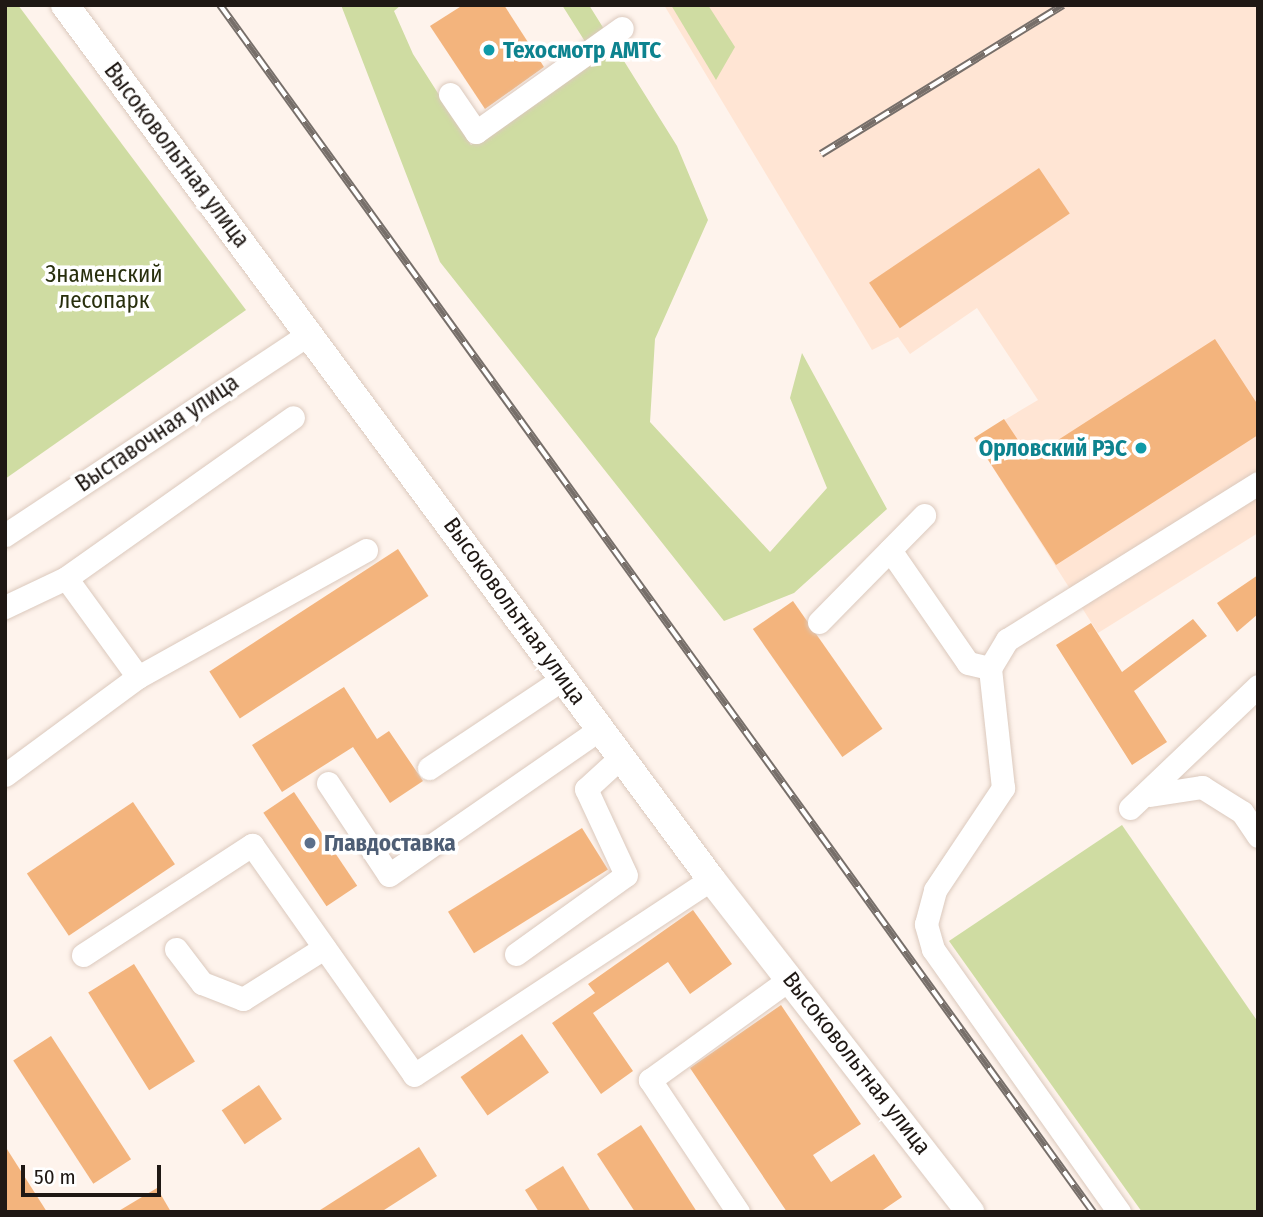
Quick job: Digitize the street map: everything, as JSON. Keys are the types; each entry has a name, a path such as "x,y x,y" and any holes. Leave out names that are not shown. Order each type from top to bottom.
{"main road":[{"name":"Высоковольтная улица","path":"65,5 711,878 970,1212"}],"street":[{"path":"450,94 475,132 622,28"},
{"name":"Выставочная улица","path":"5,535 310,333"},
{"path":"5,607 66,578 293,417"},
{"path":"1119,1212 933,949 926,925 935,890 1003,788 990,668 1007,640 1258,483"},
{"path":"819,622 924,515"},
{"path":"5,775 138,677 366,550"},
{"path":"890,550 968,663 990,668"},
{"path":"66,578 138,677"},
{"path":"429,768 564,678"},
{"path":"1130,808 1150,795 1258,686"},
{"path":"328,783 389,875 601,728"},
{"path":"516,954 626,875 586,789 622,756"},
{"path":"1150,795 1202,787 1242,811 1258,836"},
{"path":"83,955 252,845 414,1075 711,878"},
{"path":"176,949 202,983 243,999 324,948"},
{"path":"738,1212 650,1080 791,978"}],"shaded area":[{"path":"664,5 1258,5 1258,533 1098,633 974,438 1038,400 977,308 910,354 898,337 872,350"}],"green space":[{"name":"Знаменский лесопарк","path":"5,5 18,5 246,310 5,479"},
{"path":"341,5 401,5 394,11 413,54 471,145 596,59 562,5 589,5 677,146 708,220 655,339 650,422 770,552 827,488 790,398 802,353 887,509 794,593 724,621 440,262"},
{"path":"671,5 708,5 735,47 716,80"},
{"path":"1122,825 1258,1022 1258,1212 1142,1212 949,941"}],"building":[{"name":"Техосмотр АМТС","path":"463,5 504,5 544,67 485,109 430,26"},
{"path":"1039,168 1070,214 900,328 869,283"},
{"name":"Орловский РЭС","path":"1215,339 1258,405 1258,435 1056,565 974,438 1004,419 1030,458"},
{"path":"398,549 428,596 240,719 209,672"},
{"path":"1258,575 1258,614 1237,632 1217,603"},
{"path":"793,601 882,729 842,757 753,629"},
{"path":"1193,619 1207,636 1134,691 1167,742 1132,765 1056,645 1091,623 1122,672"},
{"path":"344,687 377,739 389,731 423,781 390,803 353,747 282,792 252,745"},
{"path":"294,792 357,886 327,906 263,813"},
{"path":"133,802 175,864 69,936 27,874"},
{"path":"582,828 608,870 474,953 448,912"},
{"path":"693,910 732,964 690,994 668,962 593,1013 633,1071 601,1094 552,1023 595,993 588,984"},
{"path":"134,964 195,1062 149,1090 88,993"},
{"path":"781,1005 861,1124 813,1155 831,1182 874,1154 902,1197 880,1212 787,1212 690,1068"},
{"path":"522,1034 549,1073 488,1116 461,1077"},
{"path":"51,1036 131,1159 93,1184 13,1061"},
{"path":"259,1085 282,1119 245,1144 222,1110"},
{"path":"641,1125 697,1212 635,1212 597,1154"},
{"path":"5,1146 47,1212 5,1212"},
{"path":"419,1147 437,1176 381,1212 317,1212"},
{"path":"563,1166 591,1212 539,1212 525,1190"},
{"path":"157,1188 171,1212 117,1212"}],"railway":[{"path":"220,5 1093,1212"},
{"path":"821,154 1063,5"}],"place":[{"name":"Техосмотр АМТС","path":"489,50"},
{"name":"Орловский РЭС","path":"1141,448"},
{"name":"Главдоставка","path":"310,843"}]}
